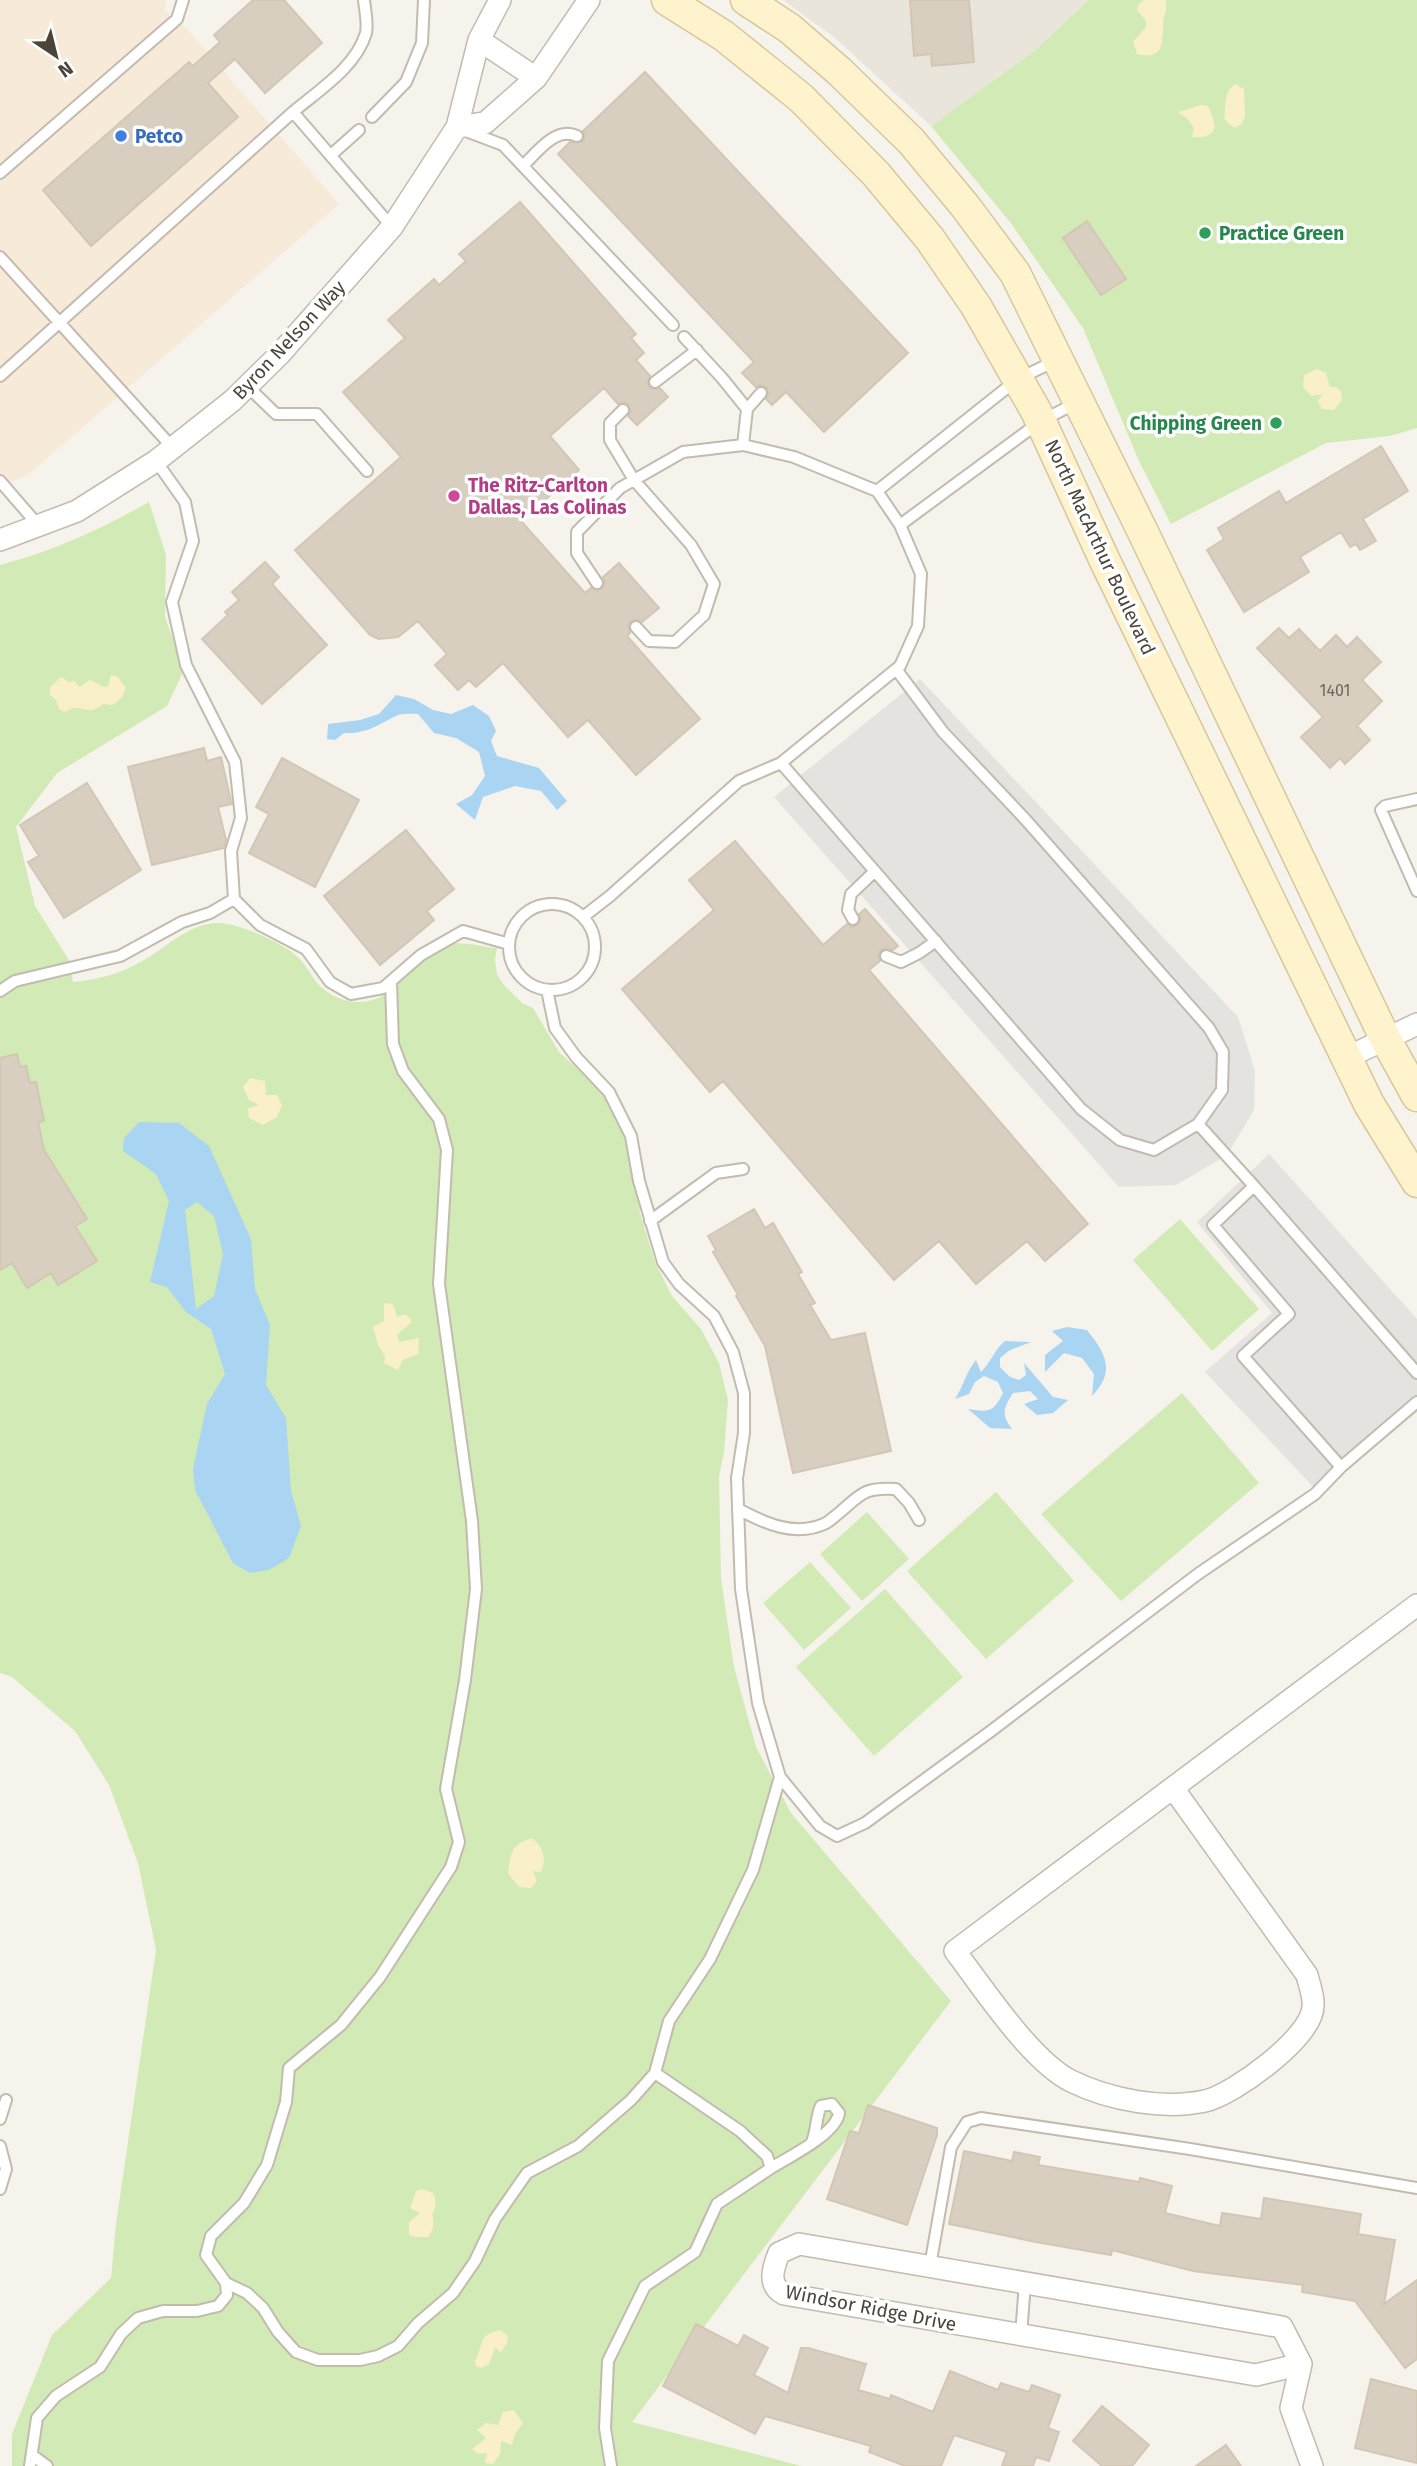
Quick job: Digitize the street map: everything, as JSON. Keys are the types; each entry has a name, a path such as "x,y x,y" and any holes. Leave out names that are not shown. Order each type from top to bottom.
{"main road":[{"name":"North MacArthur Boulevard","path":"667,0 724,36 801,99 877,174 930,239 976,306 1041,421 1104,559 1369,1104 1417,1182"},
{"path":"746,0 789,28 911,141 965,206 1015,273 1160,566 1385,1038 1417,1096"}],"street":[{"name":"Byron Nelson Way","path":"0,540 77,511 156,461 232,401 279,355 392,227 457,127 479,40 500,0"},
{"path":"457,127 485,122 536,78 589,0"},
{"path":"479,40 536,78"},
{"path":"1346,1058 1417,1024"},
{"path":"1173,1788 1307,1975 1314,2007 1302,2033 1281,2054 1236,2087 1208,2101 1174,2105 1134,2100 1094,2090 1059,2073 1030,2048 955,1951 1417,1605"},
{"name":"Windsor Ridge Drive","path":"799,2244 1026,2283 1282,2327 1301,2364 1256,2375 784,2294 778,2291 773,2282 773,2268 779,2253 799,2244"},
{"path":"1301,2364 1291,2408 1312,2466"}],"lane":[{"path":"0,173 177,19 183,0"},
{"path":"0,376 332,80 357,53 367,30 364,0"},
{"path":"372,117 406,82 422,43 424,0"},
{"path":"293,112 392,227"},
{"path":"457,127 503,145 673,325"},
{"path":"331,155 359,130"},
{"path":"523,166 558,134 569,132 577,136"},
{"path":"0,257 173,448"},
{"path":"684,337 747,409"},
{"path":"655,382 697,350"},
{"path":"877,491 1018,379 1058,359"},
{"path":"246,385 276,414 317,414 367,471"},
{"path":"743,445 747,409 761,393"},
{"path":"900,525 1041,421 1079,401"},
{"path":"623,410 610,423 610,440 634,481 691,545 714,584 704,615 675,642 649,641 636,628"},
{"path":"583,916 610,896 739,781 781,763 900,666 918,626 921,574 900,525 877,491 794,457 743,445 683,452 620,488 577,532 577,553 597,583"},
{"path":"156,461 185,502 193,541 172,602 186,665 235,762 241,818 231,851 234,899 260,925 306,949 330,982 351,994 383,988 421,955 463,931 509,944"},
{"path":"0,481 38,525"},
{"path":"781,763 1081,1109 1120,1140 1154,1150 1198,1124 1222,1090 1223,1052 1209,1028 1025,820 943,732 896,669"},
{"path":"1417,799 1385,806 1381,810 1417,891"},
{"path":"853,919 848,910 851,894 875,871"},
{"path":"0,991 15,981 120,956 182,922 209,913 234,899"},
{"path":"544,904 572,908 583,916 591,927 595,953 591,966 583,976 572,985 547,990 523,979 510,957 509,944 512,930 519,918 530,909 544,904"},
{"path":"886,956 901,961 936,941"},
{"path":"391,982 393,1044 403,1071 439,1119 447,1150 439,1284 472,1521 475,1589 465,1680 446,1788 459,1842 451,1867 380,1977 341,2025 289,2068 286,2102 267,2165 244,2203 211,2236 206,2255 226,2283 247,2293 263,2308 278,2332 296,2352 318,2360 360,2360 379,2356 398,2346 418,2323 453,2293 475,2261 495,2219 527,2173 578,2146 631,2100 654,2073 669,2021 709,1959 753,1870 780,1777"},
{"path":"547,990 555,1028 576,1057 608,1092 631,1136 650,1221 663,1262 679,1284 713,1316 733,1352 744,1393 744,1433 737,1478 741,1589 758,1703 780,1777 820,1826 837,1836 865,1823 1199,1574 1315,1494 1341,1467 1417,1402"},
{"path":"1198,1124 1417,1373"},
{"path":"650,1221 716,1173 743,1169"},
{"path":"1254,1186 1213,1225 1289,1314 1243,1356 1341,1467"},
{"path":"738,1509 783,1528 806,1528 826,1523 861,1492 881,1488 896,1489 919,1520"},
{"path":"654,2073 740,2132 767,2156 771,2168"},
{"path":"0,2119 6,2100"},
{"path":"929,2266 951,2147 967,2122 981,2118 1191,2149 1417,2188"},
{"path":"611,2466 605,2428 608,2361 645,2286 695,2252 716,2204 812,2142"},
{"path":"0,2146 6,2169 0,2189"},
{"path":"47,2466 31,2461 37,2418 56,2396 100,2367 121,2334 138,2318 163,2311 197,2311 218,2306 226,2295 226,2283"},
{"path":"1021,2335 1026,2283"}],"shaded area":[{"path":"0,0 167,0 164,10 187,29 339,204 28,475 0,486"},
{"path":"783,0 1089,0 1034,51 931,126 835,38"},
{"path":"920,679 1238,1017 1255,1071 1254,1110 1227,1155 1176,1185 1119,1187 774,797"},
{"path":"1269,1154 1417,1319 1417,1412 1319,1493 1205,1372 1272,1313 1197,1222"}],"green space":[{"path":"1089,0 1417,0 1417,428 1390,436 1326,443 1171,524 1139,461 1083,328 1010,222 931,126 1034,51"},
{"path":"149,502 166,555 165,617 184,670 167,706 57,773 16,827 35,906 69,960 73,982 101,978 127,969 189,931 220,923 251,931 274,942 301,960 316,982 327,992 340,999 355,1002 381,997 427,954 438,948 461,943 497,948 497,974 503,984 522,1003 533,1008 559,1052 607,1096 631,1157 640,1213 655,1262 672,1296 701,1329 719,1363 728,1400 724,1452 719,1476 721,1578 734,1667 756,1747 791,1813 951,2001 632,2422 801,2466 12,2466 12,2434 52,2335 111,2278 116,2224 156,1950 138,1863 109,1785 75,1731 12,1677 0,1673 0,565 77,538"},
{"path":"1180,1219 1259,1309 1212,1351 1133,1260"},
{"path":"1182,1393 1259,1483 1121,1601 1041,1514"},
{"path":"996,1492 1074,1581 986,1659 907,1571"},
{"path":"867,1512 909,1559 862,1601 820,1554"},
{"path":"810,1562 851,1608 804,1650 763,1603"},
{"path":"885,1589 963,1677 874,1756 796,1667"}],"sand":[{"path":"1144,0 1166,0 1161,45 1155,54 1137,54 1133,42 1146,27 1146,21 1137,10"},
{"path":"1235,84 1244,89 1245,117 1241,125 1234,128 1224,119 1227,96"},
{"path":"1201,105 1208,106 1213,130 1207,136 1192,137 1194,128 1188,119 1178,112"},
{"path":"1317,369 1326,373 1330,387 1336,387 1341,392 1342,400 1334,410 1322,409 1318,402 1322,394 1311,396 1303,387 1304,375"},
{"path":"111,675 118,677 126,688 122,697 113,705 103,704 92,710 74,708 64,712 50,695 50,687 61,677 69,682 74,681 80,687 90,680 104,687 108,686"},
{"path":"250,1078 265,1081 266,1095 277,1095 282,1105 277,1117 263,1125 249,1118 248,1108 259,1105 249,1100 243,1087"},
{"path":"384,1303 393,1304 397,1317 406,1314 412,1322 397,1335 399,1342 419,1338 418,1354 403,1360 398,1370 384,1363 385,1356 378,1345 373,1327 384,1321"},
{"path":"532,1838 543,1853 543,1867 541,1872 533,1871 537,1881 531,1888 519,1887 508,1873 511,1855 516,1846"},
{"path":"421,2189 433,2193 435,2202 433,2227 428,2237 409,2235 409,2222 420,2213 410,2208 416,2191"},
{"path":"501,2330 508,2337 501,2352 495,2348 489,2364 481,2368 476,2366 475,2361 482,2341 488,2334"},
{"path":"514,2410 523,2423 515,2434 512,2445 501,2441 500,2454 493,2464 485,2463 487,2453 478,2454 472,2449 486,2438 477,2430 486,2423 498,2425 503,2412"}],"water":[{"path":"396,695 451,714 473,705 489,716 496,731 491,741 497,756 539,768 567,801 557,810 541,791 515,786 483,797 475,820 456,804 472,795 485,776 479,752 456,738 434,733 418,714 398,715 366,730 344,733 335,740 327,739 328,724 360,720 379,714"},
{"path":"139,1122 179,1123 209,1146 251,1239 255,1289 270,1325 266,1385 286,1418 291,1491 301,1526 289,1558 269,1570 250,1573 233,1563 195,1490 193,1469 207,1404 225,1374 211,1329 186,1312 167,1287 150,1282 169,1201 156,1174 123,1151 124,1138","holes":["197,1202 214,1216 223,1254 214,1296 196,1309 185,1210"]},
{"path":"1067,1327 1087,1330 1106,1363 1104,1379 1092,1396 1094,1374 1082,1358 1064,1353 1045,1372 1045,1355 1063,1341 1052,1331"},
{"path":"1005,1341 1031,1342 1010,1350 1000,1358 1000,1367 1010,1377 1019,1380 1026,1375 1024,1363 1053,1397 1068,1400 1053,1413 1037,1415 1024,1404 1038,1399 1030,1391 1013,1393 1005,1411 1006,1420 1012,1429 990,1428 968,1409 986,1411 993,1408 1003,1393 998,1382 984,1376 975,1382 969,1394 955,1399 976,1360 981,1372"}],"building":[{"path":"253,0 284,0 322,43 265,93 235,59 208,83 238,117 91,246 43,190 189,62 193,66 220,42 214,35"},
{"path":"910,0 969,0 974,62 932,66 931,54 914,56"},
{"path":"645,72 908,353 824,432 786,392 772,405 766,399 769,394 767,388 762,385 756,387 742,373 754,362 558,154 570,142 582,142 585,137 583,131"},
{"name":"The Ritz-Carlton Dallas, Las Colinas","path":"520,202 636,334 631,338 644,353 636,360 650,376 648,386 653,389 660,388 668,397 637,425 628,416 631,411 629,405 624,402 618,404 604,388 550,436 579,470 521,521 585,593 591,588 597,591 602,589 605,583 603,577 619,563 659,608 642,622 638,619 631,621 628,625 630,633 627,636 700,719 636,775 588,720 568,737 503,663 476,687 469,680 458,690 435,665 447,654 418,621 398,637 379,639 370,635 295,550 401,457 343,392 405,338 388,320 434,279 439,285 466,261 459,254"},
{"path":"1087,221 1126,279 1101,295 1063,238"},
{"path":"1381,446 1408,491 1363,519 1376,541 1360,550 1356,544 1350,547 1341,532 1300,557 1309,572 1244,612 1207,550 1224,539 1218,528 1279,491 1286,503"},
{"path":"265,562 279,577 272,584 327,645 262,704 202,639 228,615 225,612 239,600 232,592"},
{"path":"1279,628 1289,638 1299,629 1320,651 1336,635 1347,647 1357,637 1381,662 1362,680 1382,701 1357,726 1370,740 1345,764 1340,758 1330,768 1301,737 1323,717 1257,648"},
{"path":"204,748 207,761 221,757 232,804 218,807 226,840 224,848 152,865 128,767"},
{"path":"282,758 359,800 315,887 249,853 269,814 256,807"},
{"path":"87,783 141,870 64,918 28,862 39,856 20,825"},
{"path":"406,830 454,889 427,911 434,920 380,965 324,896"},
{"path":"735,841 823,945 847,924 852,927 857,925 861,920 859,914 865,909 898,946 893,950 881,950 878,956 880,961 869,970 1088,1224 1045,1261 1027,1241 976,1284 939,1241 894,1280 723,1081 710,1092 622,989 714,910 689,880"},
{"path":"17,1054 20,1067 26,1066 30,1083 36,1082 44,1121 38,1122 44,1150 87,1219 75,1226 97,1261 58,1285 51,1273 27,1288 12,1263 0,1270 0,1058"},
{"path":"754,1209 765,1228 773,1223 802,1272 798,1274 815,1303 810,1305 831,1340 865,1333 891,1451 793,1473 765,1346 713,1252 716,1250 708,1236"},
{"path":"868,2105 937,2128 907,2225 827,2199 850,2131 859,2133"},
{"path":"964,2151 1012,2161 1014,2152 1040,2157 1038,2165 1139,2182 1140,2178 1172,2186 1165,2213 1220,2226 1222,2213 1261,2219 1264,2198 1361,2214 1358,2234 1395,2240 1384,2304 1417,2280 1417,2359 1405,2368 1355,2301 1302,2292 1303,2285 1193,2271 1112,2250 1111,2255 949,2224"},
{"path":"696,2324 738,2346 744,2335 768,2348 754,2375 788,2393 801,2348 808,2348 866,2364 858,2390 890,2399 891,2395 933,2412 950,2371 998,2390 1001,2383 1029,2392 1032,2385 1060,2395 1048,2428 1059,2432 1049,2461 1036,2457 1033,2466 1002,2466 1007,2452 954,2435 941,2466 905,2466 869,2452 871,2446 765,2416 755,2434 663,2386"},
{"path":"1371,2379 1417,2391 1417,2463 1355,2448"},
{"path":"1102,2406 1149,2445 1132,2466 1102,2466 1073,2441"},
{"path":"1226,2445 1241,2466 1196,2466"}],"place":[{"name":"Petco","path":"121,136"},
{"name":"Practice Green","path":"1205,233"},
{"name":"Chipping Green","path":"1276,423"},
{"name":"The Ritz-Carlton Dallas, Las Colinas","path":"454,496"}]}
